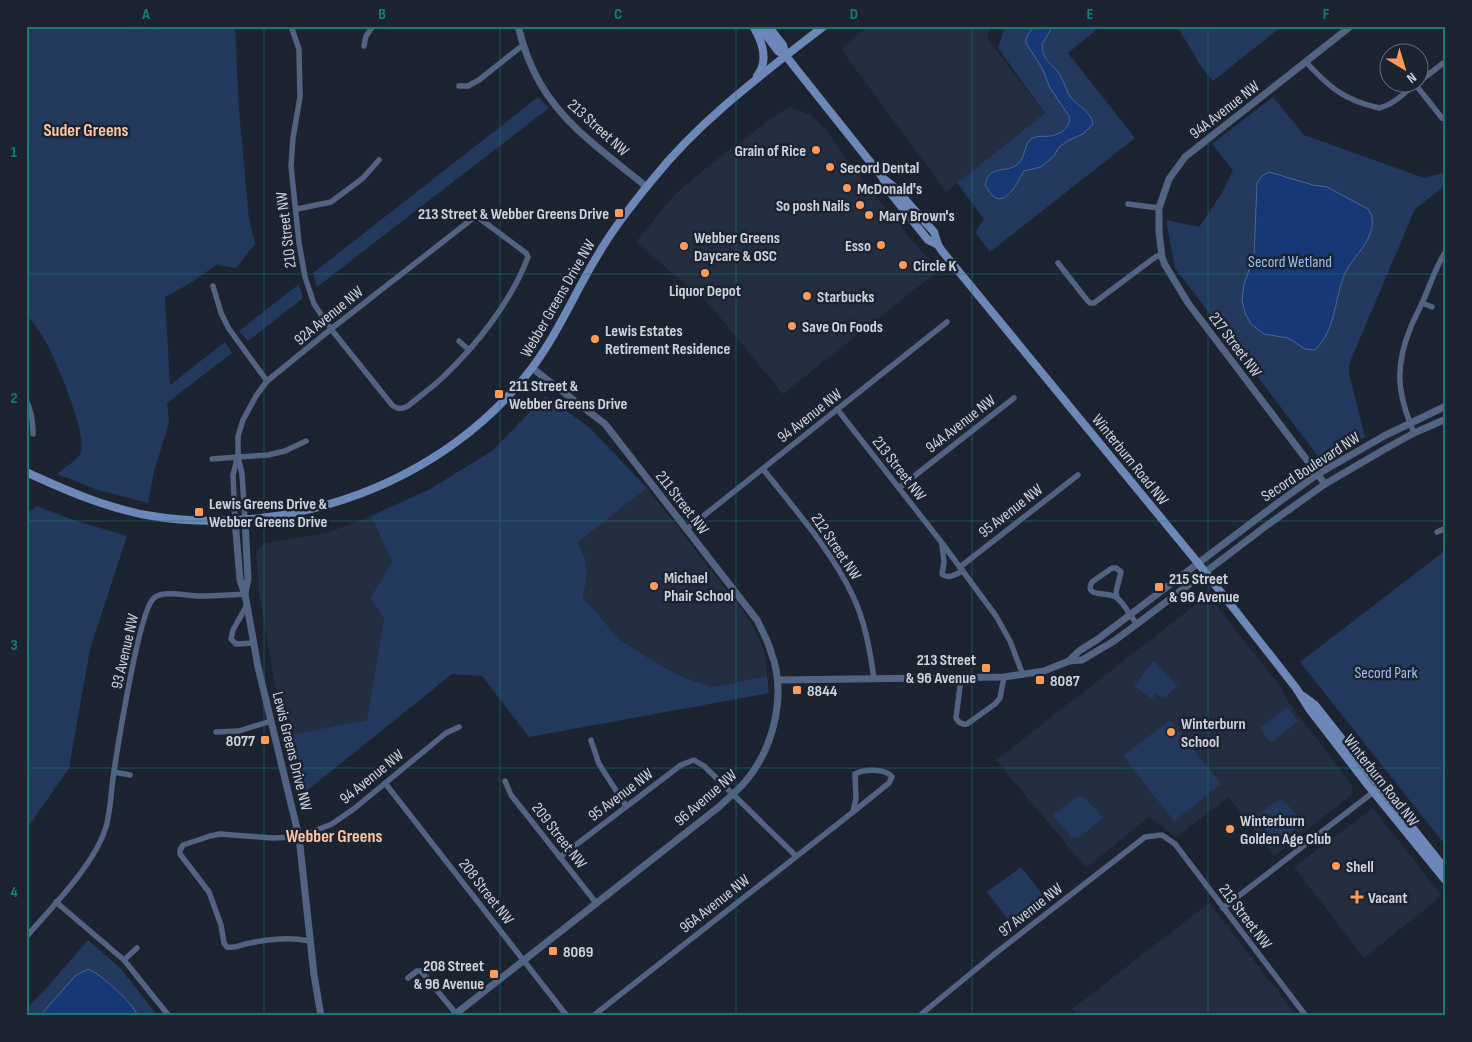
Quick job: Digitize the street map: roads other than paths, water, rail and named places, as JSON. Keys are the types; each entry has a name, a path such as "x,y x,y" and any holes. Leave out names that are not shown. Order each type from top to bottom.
{"main road":[{"path":"752,83 761,72 764,61 761,45 753,26"},
{"name":"Winterburn Road NW","path":"759,26 778,51 786,56"},
{"name":"Winterburn Road NW","path":"768,26 782,45 786,56 883,178 888,190 928,240 938,245 1198,563 1300,693 1310,710 1446,870"},
{"name":"Webber Greens Drive NW","path":"26,472 104,504 145,515 206,521 245,520 308,510 341,501 378,487 412,470 451,445 483,420 512,393 532,368 551,339 598,253 647,187 683,145 723,107 824,26"},
{"name":"Winterburn Road NW","path":"1377,789 1446,881"}],"street":[{"name":"210 Street NW","path":"291,26 300,49 300,97 293,138 292,166 299,243 305,277 314,304 331,329 392,406 397,409 408,406 440,380 469,350"},
{"path":"364,46 366,36 373,26"},
{"name":"213 Street NW","path":"518,26 530,63 540,84 565,118 591,142 647,187"},
{"name":"94A Avenue NW","path":"1159,208 1170,179 1185,158 1351,26"},
{"path":"459,86 468,86 474,83 523,44"},
{"path":"1430,74 1446,61"},
{"path":"1306,62 1322,80 1340,94 1372,106 1385,107 1406,92"},
{"path":"1424,92 1442,118"},
{"path":"297,209 331,202 363,178 379,160"},
{"path":"1128,204 1159,208"},
{"name":"217 Street NW","path":"1159,208 1159,232 1165,265 1188,303 1325,484"},
{"name":"92A Avenue NW","path":"245,520 242,474 238,457 238,436 243,420 256,396 267,382 331,329 472,219 479,218 526,253 528,257 524,268 499,312 469,350"},
{"path":"1414,433 1404,410 1400,393 1399,373 1404,344 1446,251"},
{"path":"1058,263 1090,303 1094,303 1157,256 1162,256"},
{"path":"213,286 221,313 229,329 267,382"},
{"path":"1422,303 1432,307"},
{"name":"94 Avenue NW","path":"687,529 947,322"},
{"path":"459,341 469,350"},
{"name":"211 Street NW","path":"532,368 604,424 687,529 757,620 772,652 778,680"},
{"name":"94A Avenue NW","path":"899,488 1014,398"},
{"path":"26,400 34,422 33,434"},
{"name":"Secord Boulevard NW","path":"1198,563 1318,474 1410,423 1446,406"},
{"name":"213 Street NW","path":"837,410 990,607 1004,628 1022,675"},
{"name":"Secord Boulevard NW","path":"1206,573 1266,526 1325,484 1414,433 1446,419"},
{"path":"212,459 268,455 285,451 306,441"},
{"name":"92A Avenue NW","path":"235,520 233,475 238,457"},
{"name":"212 Street NW","path":"763,468 830,556 853,595 865,628 874,679"},
{"name":"95 Avenue NW","path":"961,569 1078,475"},
{"name":"Lewis Greens Drive NW","path":"235,520 240,580 245,594 253,643 299,837 314,975 321,1016"},
{"name":"Lewis Greens Drive NW","path":"245,520 248,579 245,594"},
{"path":"1437,532 1446,528"},
{"path":"942,543 944,562 942,574 948,577 961,569"},
{"path":"1069,661 1078,652 1198,563"},
{"path":"1117,598 1106,594 1096,594 1090,588 1092,582 1112,568 1116,568 1121,572 1116,592 1117,598 1137,624"},
{"path":"778,680 1004,677 1044,671 1069,661 1082,660 1114,641 1206,573"},
{"name":"93 Avenue NW","path":"26,937 80,873 96,850 106,829 132,668 140,631 150,601 156,596 169,594 199,596 245,594"},
{"path":"247,605 233,630 231,639 236,644 253,643"},
{"path":"961,678 956,718 959,722 967,724 995,704 1000,698 1004,677"},
{"name":"96 Avenue NW","path":"456,1015 720,806 745,782 764,752 771,734 776,713 778,680"},
{"path":"216,732 239,731 271,722"},
{"name":"94 Avenue NW","path":"310,941 284,938 245,944 234,948 227,947 224,943 221,925 209,892 180,854 184,844 220,834 272,838 299,837 332,824 355,808 446,733 459,727"},
{"path":"591,740 599,764 626,806"},
{"name":"95 Avenue NW","path":"560,857 681,765 694,760 700,762 732,795"},
{"name":"96A Avenue NW","path":"593,1016 853,812 889,783 892,777 890,774 881,771 855,774 856,798 853,812"},
{"path":"114,772 130,775"},
{"name":"209 Street NW","path":"506,780 511,795 597,904"},
{"name":"208 Street NW","path":"386,783 566,1016"},
{"path":"1223,908 1377,789"},
{"path":"732,795 796,856"},
{"name":"213 Street NW","path":"1162,836 1175,844 1306,1016"},
{"name":"97 Avenue NW","path":"919,1016 992,956 1145,837 1162,836"},
{"path":"56,902 124,960 169,1016"},
{"path":"124,960 137,948"},
{"path":"408,978 417,970 421,971 456,1015"}],"place":[{"name":"Grain of Rice","path":"816,150"},
{"name":"Secord Dental","path":"830,167"},
{"name":"McDonald's","path":"847,188"},
{"name":"So posh Nails","path":"860,205"},
{"name":"213 Street & Webber Greens Drive","path":"619,213"},
{"name":"Mary Brown's","path":"869,215"},
{"name":"Esso","path":"881,245"},
{"name":"Webber Greens Daycare & OSC","path":"684,246"},
{"name":"Circle K","path":"903,265"},
{"name":"Liquor Depot","path":"705,273"},
{"name":"Starbucks","path":"807,296"},
{"name":"Save On Foods","path":"792,326"},
{"name":"Lewis Estates Retirement Residence","path":"595,339"},
{"name":"211 Street & Webber Greens Drive","path":"499,394"},
{"name":"Lewis Greens Drive & Webber Greens Drive","path":"199,512"},
{"name":"Michael Phair School","path":"654,586"},
{"name":"215 Street & 96 Avenue","path":"1159,587"},
{"name":"213 Street & 96 Avenue","path":"986,668"},
{"name":"8087","path":"1040,680"},
{"name":"8844","path":"797,690"},
{"name":"Winterburn School","path":"1171,732"},
{"name":"8077","path":"265,740"},
{"name":"Winterburn Golden Age Club","path":"1230,829"},
{"name":"Shell","path":"1336,866"},
{"name":"Vacant","path":"1357,897"},
{"name":"8069","path":"553,951"},
{"name":"208 Street & 96 Avenue","path":"494,974"}],"district":[{"name":"Suder Greens","path":"86,130"},
{"name":"Webber Greens","path":"334,836"}],"park label":[{"name":"Secord Wetland","path":"1290,261"},
{"name":"Secord Park","path":"1386,672"}]}
